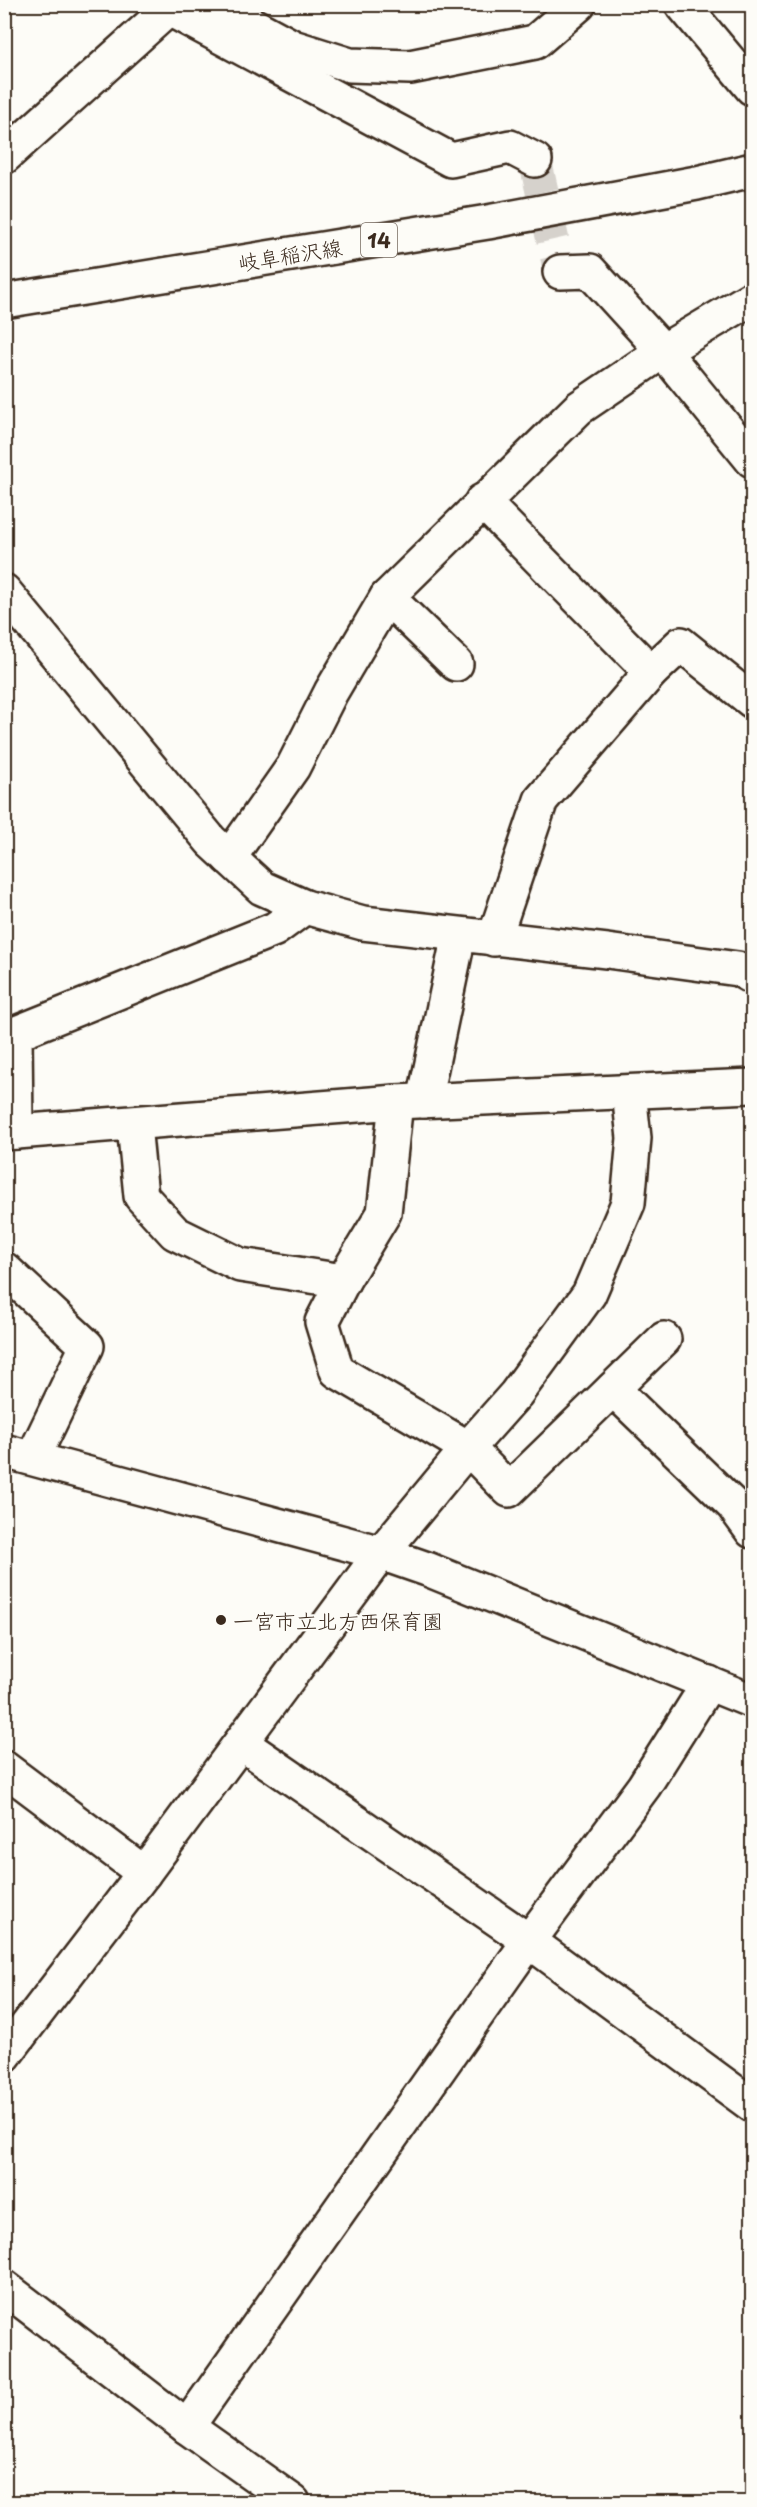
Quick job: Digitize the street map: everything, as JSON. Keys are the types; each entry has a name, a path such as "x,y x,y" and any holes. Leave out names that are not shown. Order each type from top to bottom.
{"street":[{"path":"214,4 292,47 350,65 410,67 535,42 579,4"},
{"path":"682,4 753,88"},
{"path":"4,157 167,6 451,160 510,147 535,160"},
{"name":"岐阜稲沢線","path":"4,301 488,222 697,183 753,170"},
{"path":"560,272 590,271 663,351 753,460"},
{"path":"229,858 293,767 331,692 387,597 579,408 663,351 753,298"},
{"path":"482,501 651,672"},
{"path":"4,591 211,841 262,888 305,907 363,923 607,951 738,969 753,977"},
{"path":"387,597 456,664"},
{"path":"494,939 541,800 651,672 681,644 751,698"},
{"path":"305,907 275,929 10,1036 10,1133 134,1125 410,1101 753,1086"},
{"path":"459,935 410,1101 384,1213 343,1281 322,1322 337,1371 468,1448 509,1490 664,1339"},
{"path":"4,2056 144,1873 381,1554 468,1448 516,1394 589,1294 628,1203 634,1138 629,1092"},
{"path":"134,1125 141,1196 175,1233 240,1265 343,1281"},
{"path":"4,1269 87,1346 19,1454 381,1554 427,1569 753,1701"},
{"path":"613,1389 733,1505 753,1532"},
{"path":"187,2427 529,1941 644,1786 709,1683"},
{"path":"241,1743 529,1941 753,2105"},
{"path":"4,1768 144,1873"},
{"path":"4,2287 285,2500"}],"tunnel":[{"path":"535,160 560,272"}],"place":[{"name":"一宮市立北方西保育園","path":"221,1620"}]}
